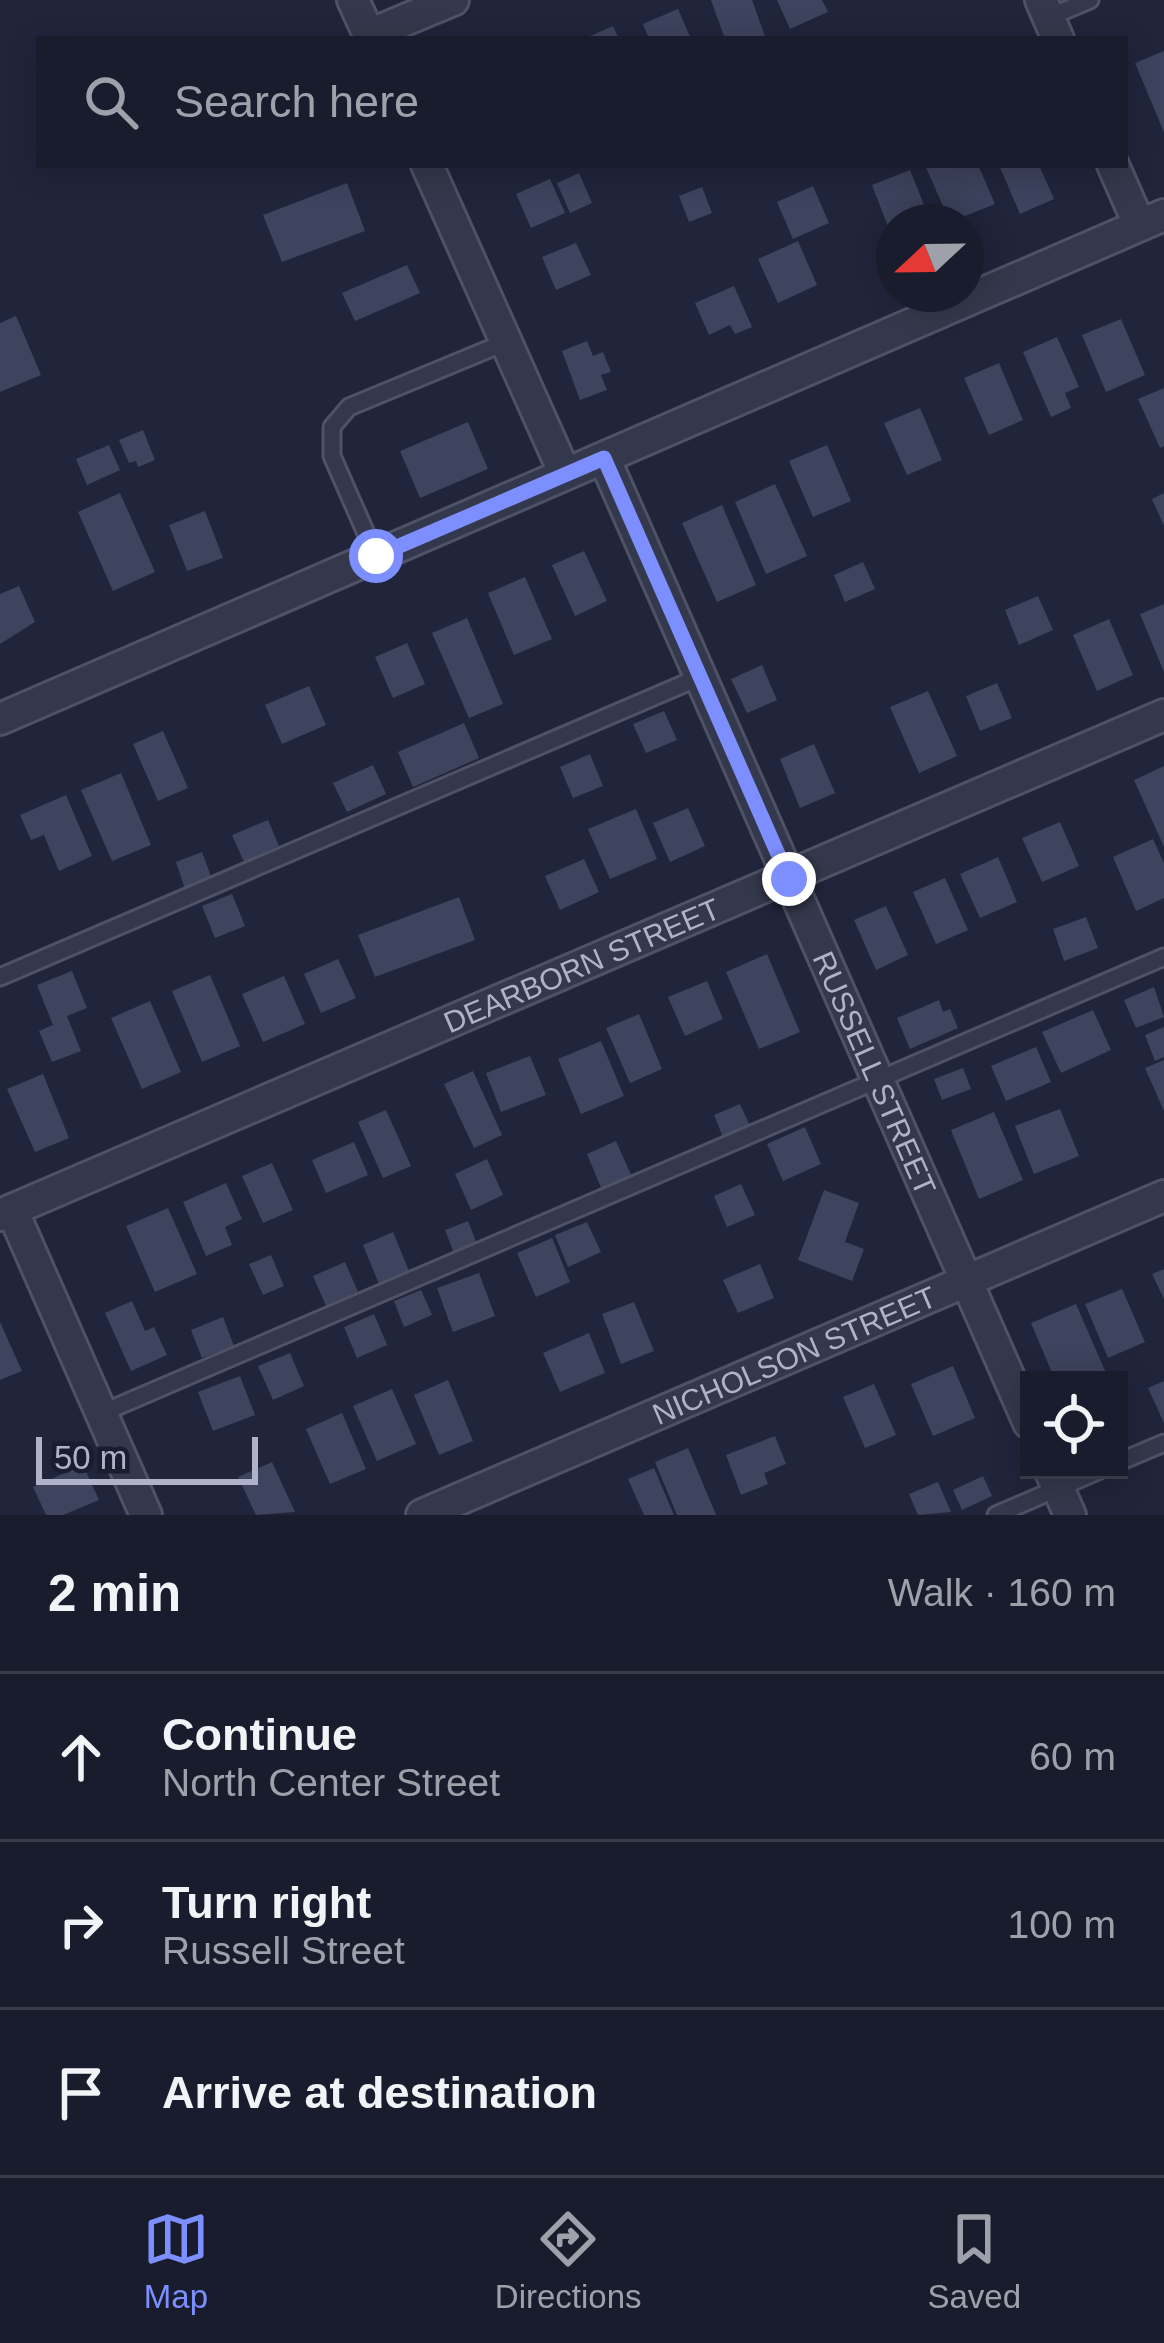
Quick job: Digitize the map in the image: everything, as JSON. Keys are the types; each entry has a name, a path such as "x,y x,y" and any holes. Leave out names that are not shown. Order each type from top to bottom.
{"street":[{"path":"353,0 370,36"},
{"path":"372,36 453,0"},
{"path":"428,168 566,474"},
{"path":"0,719 1152,219 1115,168"},
{"name":"RUSSELL STREET","path":"604,458 1020,1402"},
{"name":"DEARBORN STREET","path":"6,1212 1164,715"},
{"name":"NICHOLSON STREET","path":"422,1515 1164,1196"},
{"path":"6,1212 146,1515"}],"lane":[{"path":"1050,12 1090,0"},
{"path":"376,556 332,456 332,427 349,407 506,342"},
{"path":"0,977 700,677"},
{"path":"102,1413 1164,957"},
{"path":"1128,1458 1164,1443"},
{"path":"996,1515 1059,1491"}],"building":[{"path":"711,0 752,0 765,36 724,36"},
{"path":"777,0 822,0 828,12 790,29"},
{"path":"678,9 690,36 648,36 643,24"},
{"path":"613,26 618,36 590,36"},
{"path":"1164,51 1164,132 1135,63"},
{"path":"926,168 979,168 995,204 984,208 984,204 942,204"},
{"path":"1000,168 1040,168 1054,199 1020,214"},
{"path":"910,170 924,204 879,204 872,185"},
{"path":"579,173 592,203 570,213 557,183"},
{"path":"550,179 565,213 531,228 516,194"},
{"path":"347,183 365,231 282,262 263,215"},
{"path":"813,186 829,223 793,239 777,202"},
{"path":"702,187 712,213 689,222 679,196"},
{"path":"798,241 817,285 778,303 758,259"},
{"path":"576,243 591,275 556,290 542,257"},
{"path":"407,265 420,293 355,321 342,293"},
{"path":"734,286 752,327 735,334 730,325 709,335 695,303"},
{"path":"16,316 41,375 0,392 0,323"},
{"path":"1121,319 1145,375 1106,392 1082,335"},
{"path":"1057,337 1079,387 1065,393 1071,408 1051,417 1023,352"},
{"path":"587,341 593,356 603,352 611,372 601,375 607,390 580,400 562,351"},
{"path":"999,363 1023,420 989,435 964,378"},
{"path":"1164,388 1164,446 1160,448 1138,399"},
{"path":"920,408 942,460 907,475 884,423"},
{"path":"468,422 488,469 420,498 400,451"},
{"path":"143,430 155,460 138,467 136,461 129,463 119,440"},
{"path":"109,445 120,470 87,485 76,459"},
{"path":"827,445 851,501 813,517 789,461"},
{"path":"775,484 807,556 766,574 735,502"},
{"path":"120,493 155,572 113,591 78,512"},
{"path":"1164,493 1164,526 1152,499"},
{"path":"722,505 756,585 717,602 682,523"},
{"path":"205,511 223,558 187,571 169,525"},
{"path":"584,551 607,601 575,616 552,565"},
{"path":"863,562 875,589 845,602 834,575"},
{"path":"525,577 552,639 514,655 488,593"},
{"path":"19,586 35,622 0,644 0,594"},
{"path":"1038,596 1053,630 1019,645 1005,610"},
{"path":"1164,604 1164,672 1140,614"},
{"path":"467,618 503,704 469,718 432,633"},
{"path":"1109,619 1133,675 1097,691 1073,635"},
{"path":"407,643 425,684 393,698 375,657"},
{"path":"762,665 777,700 747,713 731,679"},
{"path":"997,683 1012,718 980,731 966,696"},
{"path":"309,686 326,725 282,744 265,705"},
{"path":"928,691 957,756 919,773 890,707"},
{"path":"664,711 677,740 646,753 633,724"},
{"path":"464,723 479,758 413,787 398,752"},
{"path":"163,731 188,788 158,801 133,744"},
{"path":"814,744 835,793 800,808 780,759"},
{"path":"590,754 603,786 573,798 560,767"},
{"path":"373,765 386,794 347,812 333,783"},
{"path":"1164,766 1164,847 1134,780"},
{"path":"121,773 151,845 112,861 81,790"},
{"path":"66,795 92,856 59,871 44,835 31,840 20,815"},
{"path":"688,808 705,846 670,862 653,823"},
{"path":"636,809 657,859 610,879 588,829"},
{"path":"268,820 279,846 244,862 232,835"},
{"path":"1060,822 1079,866 1042,882 1022,838"},
{"path":"1153,839 1164,863 1164,898 1136,911 1113,857"},
{"path":"202,852 212,879 185,889 176,862"},
{"path":"998,857 1017,902 980,918 960,874"},
{"path":"584,859 599,892 560,910 545,876"},
{"path":"945,878 968,930 936,944 913,892"},
{"path":"232,894 245,926 215,938 202,906"},
{"path":"459,897 475,940 375,977 358,935"},
{"path":"886,906 908,955 876,970 854,920"},
{"path":"1086,917 1098,948 1064,961 1053,929"},
{"path":"767,954 800,1032 759,1049 726,972"},
{"path":"338,959 356,998 321,1013 304,974"},
{"path":"72,971 87,1008 67,1016 81,1051 52,1062 39,1031 53,1025 37,985"},
{"path":"210,975 240,1046 202,1062 172,991"},
{"path":"284,976 305,1024 263,1042 242,994"},
{"path":"707,981 723,1019 685,1036 668,997"},
{"path":"1154,987 1164,1017 1136,1028 1124,1000"},
{"path":"939,1000 943,1012 950,1009 958,1028 910,1049 897,1018"},
{"path":"150,1001 181,1072 142,1089 111,1018"},
{"path":"1093,1010 1111,1050 1061,1073 1042,1032"},
{"path":"639,1014 662,1069 630,1083 606,1028"},
{"path":"1164,1027 1164,1057 1155,1061 1145,1035"},
{"path":"601,1041 624,1096 581,1114 558,1059"},
{"path":"1036,1047 1051,1082 1006,1101 991,1066"},
{"path":"530,1056 546,1095 501,1112 486,1073"},
{"path":"1164,1060 1164,1111 1145,1068"},
{"path":"963,1068 971,1089 942,1100 934,1079"},
{"path":"473,1071 502,1135 474,1148 444,1084"},
{"path":"43,1074 69,1138 35,1152 7,1089"},
{"path":"740,1104 751,1128 724,1140 714,1115"},
{"path":"1060,1109 1079,1156 1034,1174 1015,1126"},
{"path":"386,1110 411,1166 383,1178 358,1122"},
{"path":"994,1112 1023,1180 979,1199 951,1130"},
{"path":"805,1127 821,1164 783,1181 767,1144"},
{"path":"616,1141 632,1177 602,1190 587,1154"},
{"path":"354,1142 368,1175 326,1193 312,1160"},
{"path":"487,1159 503,1195 471,1210 455,1174"},
{"path":"272,1163 293,1210 263,1223 242,1176"},
{"path":"226,1183 242,1219 225,1227 232,1245 206,1256 183,1202"},
{"path":"741,1184 755,1215 727,1227 714,1196"},
{"path":"824,1190 859,1203 845,1242 864,1249 852,1281 798,1260"},
{"path":"168,1208 197,1274 155,1292 126,1226"},
{"path":"468,1221 477,1244 454,1253 445,1230"},
{"path":"587,1222 601,1252 568,1267 555,1235"},
{"path":"393,1232 409,1271 379,1284 363,1245"},
{"path":"552,1238 570,1282 536,1297 517,1253"},
{"path":"271,1255 284,1286 263,1295 249,1264"},
{"path":"345,1262 359,1294 327,1308 313,1276"},
{"path":"760,1264 774,1298 738,1313 723,1280"},
{"path":"1164,1269 1164,1299 1152,1274"},
{"path":"479,1273 495,1316 453,1332 437,1288"},
{"path":"1122,1289 1145,1342 1108,1358 1085,1304"},
{"path":"421,1290 432,1315 404,1327 394,1301"},
{"path":"132,1301 145,1331 154,1327 167,1355 131,1371 105,1313"},
{"path":"634,1302 654,1351 621,1364 602,1314"},
{"path":"1076,1304 1105,1371 1051,1371 1031,1323"},
{"path":"374,1314 387,1345 357,1358 344,1327"},
{"path":"223,1317 234,1346 202,1358 191,1330"},
{"path":"0,1322 22,1371 0,1380"},
{"path":"589,1333 605,1373 560,1392 543,1353"},
{"path":"290,1353 304,1386 273,1400 258,1366"},
{"path":"953,1366 975,1418 933,1436 911,1384"},
{"path":"240,1376 255,1415 213,1431 198,1392"},
{"path":"448,1380 473,1441 439,1455 414,1395"},
{"path":"1164,1381 1164,1423 1148,1388"},
{"path":"874,1384 896,1435 865,1448 843,1397"},
{"path":"392,1389 416,1444 377,1461 353,1406"},
{"path":"342,1413 366,1469 330,1484 306,1429"},
{"path":"775,1436 786,1464 764,1473 768,1484 741,1495 726,1455"},
{"path":"688,1448 716,1515 677,1515 655,1462"},
{"path":"272,1462 295,1512 256,1515 238,1477"},
{"path":"83,1465 99,1500 63,1515 46,1515 33,1487"},
{"path":"654,1468 674,1515 644,1515 628,1479"},
{"path":"983,1476 992,1496 962,1510 953,1490"},
{"path":"938,1482 951,1512 918,1515 909,1494"}],"route":[{"path":"376,556 604,458 789,879"}]}
